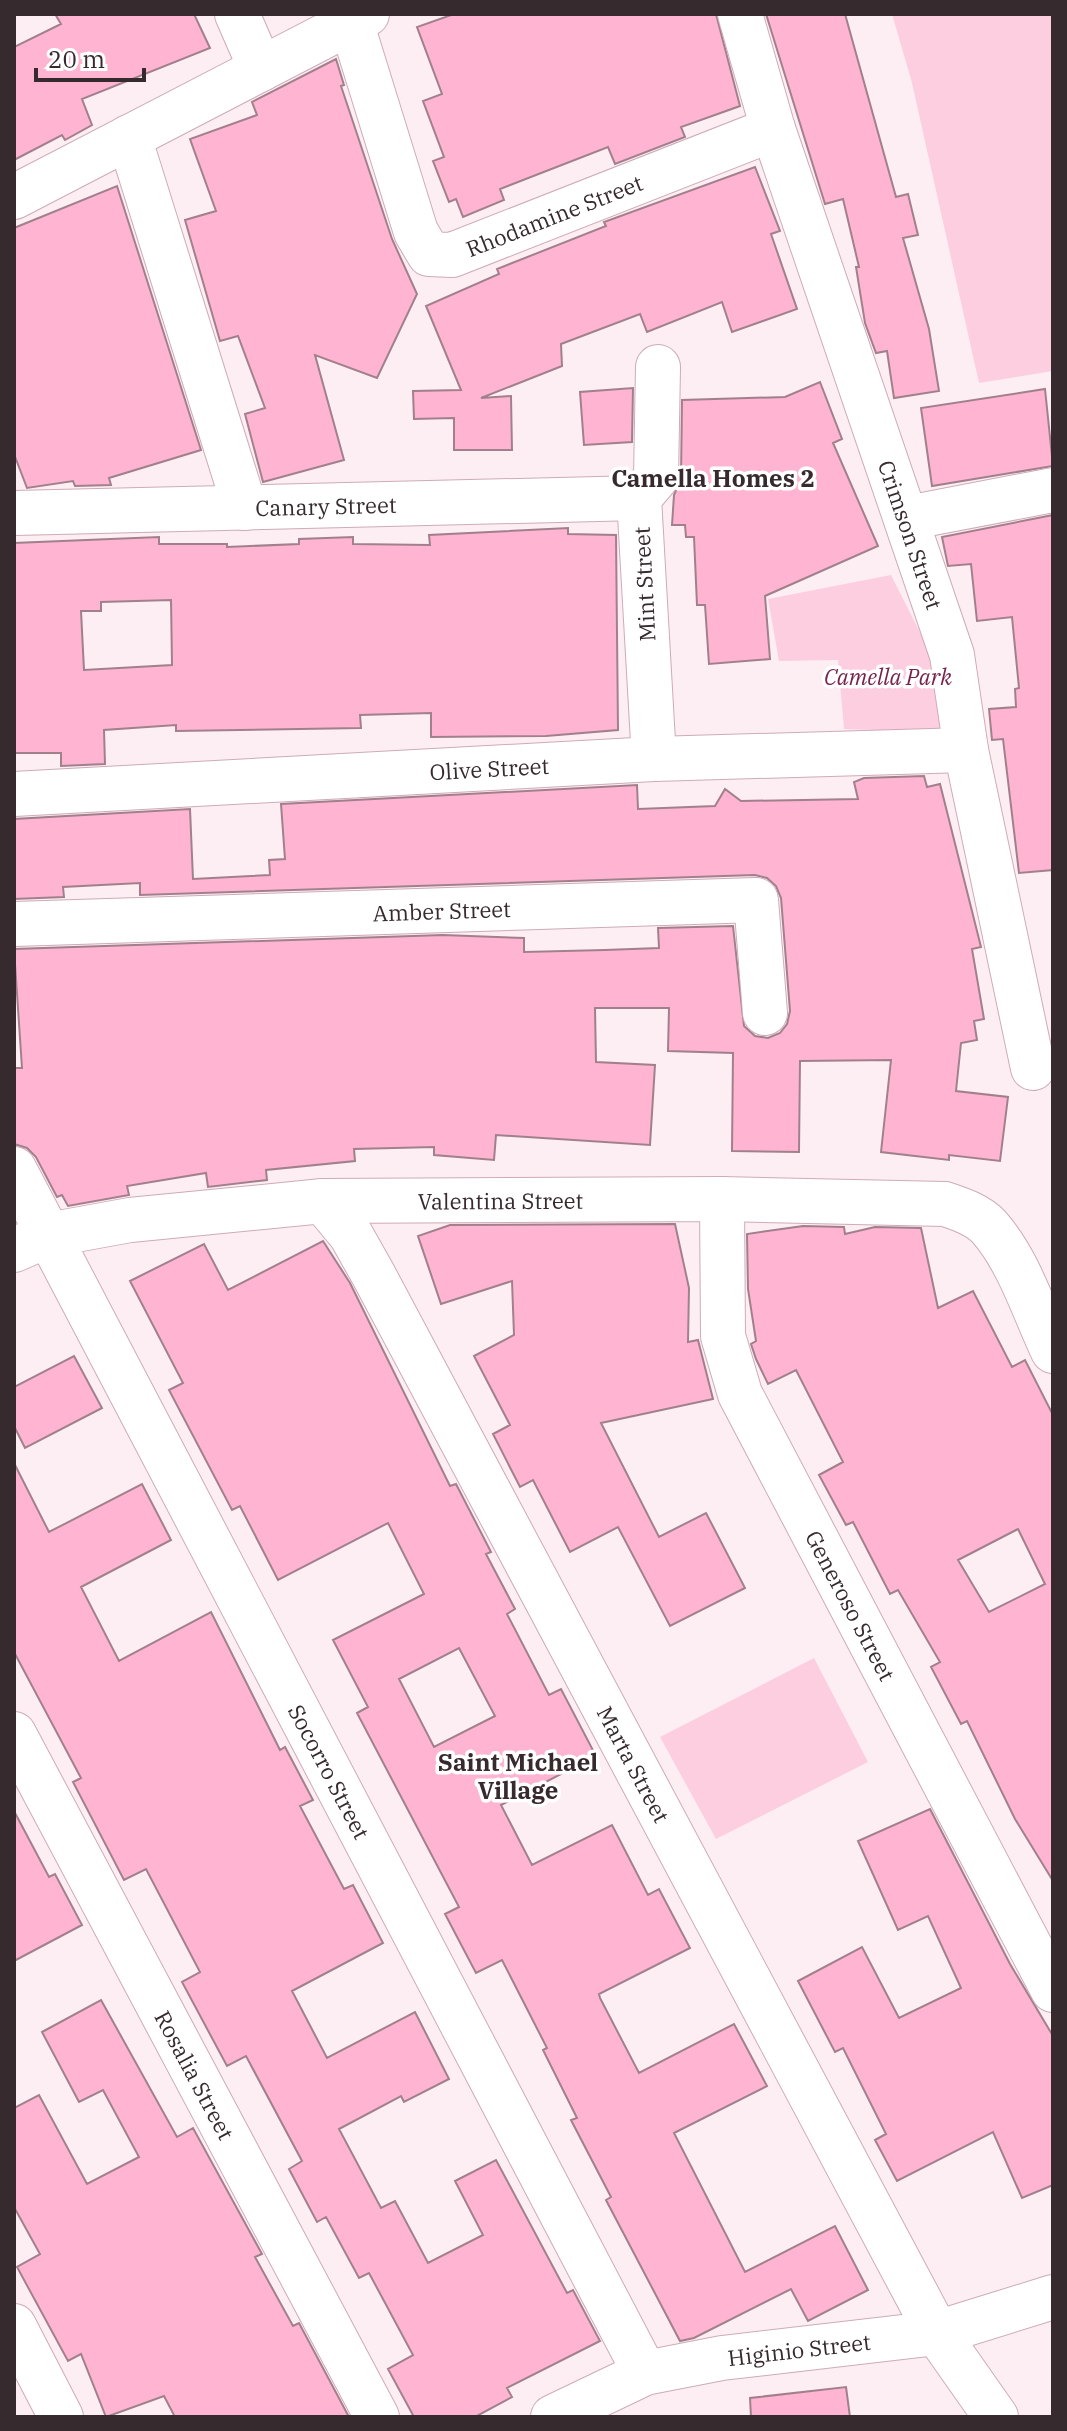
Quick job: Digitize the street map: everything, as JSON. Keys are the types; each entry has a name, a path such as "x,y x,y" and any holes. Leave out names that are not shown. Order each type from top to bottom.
{"street":[{"path":"237,14 261,69"},
{"name":"Crimson Street","path":"740,14 773,129 952,655 966,750 1033,1068"},
{"path":"14,197 359,18"},
{"name":"Rhodamine Street","path":"359,18 416,232 429,254 452,255 773,129"},
{"path":"129,137 245,508"},
{"name":"Mint Street","path":"654,759 639,498 656,478 658,367"},
{"path":"907,518 1053,490"},
{"name":"Canary Street","path":"14,513 639,498"},
{"name":"Olive Street","path":"14,794 654,759 966,750"},
{"name":"Amber Street","path":"14,924 756,900 765,1013"},
{"name":"Socorro Street","path":"14,1169 31,1242 645,2373"},
{"name":"Valentina Street","path":"31,1242 130,1220 323,1201 722,1199 945,1204 965,1210 987,1225 1013,1265 1053,1351"},
{"name":"Generoso Street","path":"722,1199 723,1336 740,1394 1053,1990"},
{"name":"Marta Street","path":"323,1201 351,1235 373,1274 937,2333 996,2417"},
{"name":"Rosalia Street","path":"14,1734 377,2417"},
{"name":"Higinio Street","path":"553,2417 645,2373 722,2358 937,2333 1053,2297"},
{"path":"14,2326 61,2417"}],"green space":[{"path":"892,14 1053,14 1053,371 979,383 912,83"},
{"name":"Camella Park","path":"891,575 935,662 940,732 844,729 838,660 779,661 768,599"},
{"path":"814,1658 868,1762 716,1839 660,1737"}],"building":[{"path":"55,14 194,14 210,48 82,99 92,125 65,140 62,135 14,160 14,47 61,24"},
{"path":"454,14 716,14 740,106 681,127 685,137 615,164 608,147 500,189 504,200 463,217 456,199 449,202 433,161 444,157 423,101 442,94 417,27"},
{"path":"766,14 845,14 896,197 908,194 918,235 903,238 929,329 939,391 894,398 887,351 876,353 865,323 856,267 859,267 843,199 825,204"},
{"path":"336,59 344,85 341,86 392,239 417,294 377,378 315,355 344,460 263,482 245,414 265,408 238,336 220,341 185,220 216,211 190,139 257,115 252,102"},
{"path":"755,167 780,231 771,234 797,309 732,332 722,302 647,332 640,314 561,344 562,366 481,398 511,396 512,450 454,450 454,418 414,419 413,391 461,390 426,306 499,274 497,269 606,226 604,222"},
{"path":"117,186 201,450 109,478 111,485 75,486 73,481 27,488 14,454 14,228"},
{"path":"820,382 842,439 833,443 878,546 765,596 770,659 709,664 705,605 697,605 694,537 686,537 685,525 672,525 674,495 681,478 682,400 785,397"},
{"path":"633,388 632,442 584,445 580,392"},
{"path":"1045,389 1053,466 932,486 921,408"},
{"path":"1053,515 1053,870 1019,873 1003,739 992,740 989,709 1016,707 1015,689 1019,688 1012,617 977,621 971,564 948,566 942,537"},
{"path":"568,528 568,534 616,535 618,730 546,736 431,737 431,713 360,715 361,728 176,731 176,725 104,730 105,764 61,766 61,753 14,753 14,543 159,537 159,544 227,544 227,547 299,544 299,539 353,537 353,544 430,545 429,535","holes":["171,600 172,665 84,670 81,611 101,611 101,602"]},
{"path":"924,776 927,787 940,784 981,947 972,949 984,1019 974,1021 977,1040 961,1043 956,1091 1008,1097 1000,1161 949,1155 949,1160 881,1152 891,1060 800,1061 799,1152 732,1151 733,1053 668,1051 669,1008 595,1008 596,1062 655,1065 650,1145 496,1135 494,1160 434,1155 434,1147 354,1149 355,1161 266,1170 267,1180 208,1187 206,1173 127,1186 129,1195 68,1206 62,1195 57,1197 36,1157 27,1148 14,1144 14,1068 22,1068 14,949 443,935 524,938 524,952 605,950 659,948 658,928 733,926 744,1026 755,1036 768,1038 780,1033 787,1024 790,1011 781,898 776,886 767,878 755,875 140,895 140,883 63,887 64,897 14,899 14,819 190,809 193,879 270,875 269,860 285,859 281,804 637,785 638,809 715,806 725,789 741,801 858,799 854,782 864,778"},
{"path":"675,1224 689,1288 688,1342 698,1340 713,1399 601,1423 659,1537 706,1513 745,1588 670,1626 618,1527 570,1552 533,1480 520,1487 493,1434 510,1425 474,1356 514,1335 512,1281 441,1304 418,1236 450,1225"},
{"path":"803,1226 844,1227 845,1234 875,1227 921,1228 938,1308 973,1291 1012,1367 1025,1360 1053,1415 1053,1881 1015,1819 967,1721 961,1724 931,1667 940,1662 898,1590 890,1594 853,1522 846,1525 819,1475 843,1462 796,1370 768,1384 756,1359 751,1344 756,1341 748,1289 747,1234","holes":["1018,1529 1045,1584 989,1612 958,1560"]},
{"path":"323,1241 350,1283 450,1486 456,1484 491,1552 486,1554 515,1609 507,1614 549,1695 561,1689 596,1756 501,1805 532,1865 612,1825 648,1895 659,1889 690,1948 599,1994 600,1998 639,2073 734,2024 767,2086 674,2133 745,2272 835,2226 868,2290 808,2321 791,2289 694,2338 680,2341 606,2200 611,2197 571,2120 577,2118 543,2050 547,2048 502,1960 476,1973 445,1914 459,1907 357,1713 368,1707 333,1640 424,1594 388,1523 278,1580 240,1506 232,1510 169,1390 183,1383 130,1281 204,1244 228,1290","holes":["459,1648 495,1716 434,1747 399,1679"]},
{"path":"74,1356 102,1408 25,1448 14,1426 14,1387"},
{"path":"14,1463 49,1532 142,1484 171,1540 81,1587 119,1661 211,1612 280,1750 285,1747 313,1800 300,1806 344,1889 353,1885 383,1943 292,1991 327,2058 415,2012 449,2079 404,2102 401,2096 339,2129 381,2208 395,2201 428,2263 483,2235 455,2181 496,2160 567,2293 573,2290 600,2341 507,2388 512,2397 475,2417 414,2417 388,2369 413,2355 369,2273 359,2278 326,2217 317,2222 289,2169 302,2161 246,2056 227,2066 182,1982 200,1972 146,1869 124,1880 73,1782 81,1778 14,1652"},
{"path":"930,1809 1010,1964 1053,2036 1053,2185 1022,2198 993,2132 897,2181 875,2140 886,2134 843,2048 835,2052 798,1981 862,1947 899,2018 961,1988 928,1916 898,1930 858,1841"},
{"path":"14,1811 49,1877 55,1874 82,1925 14,1961"},
{"path":"101,2000 177,2137 193,2128 262,2254 255,2257 293,2326 299,2323 349,2417 175,2417 164,2396 106,2417 81,2354 68,2361 17,2267 40,2254 14,2207 14,2108 39,2095 87,2184 139,2157 103,2090 79,2102 42,2032"},
{"path":"846,2387 850,2417 751,2417 750,2398"}],"district":[{"name":"Camella Homes 2","path":"713,478"},
{"name":"Saint Michael Village","path":"518,1776"}]}
